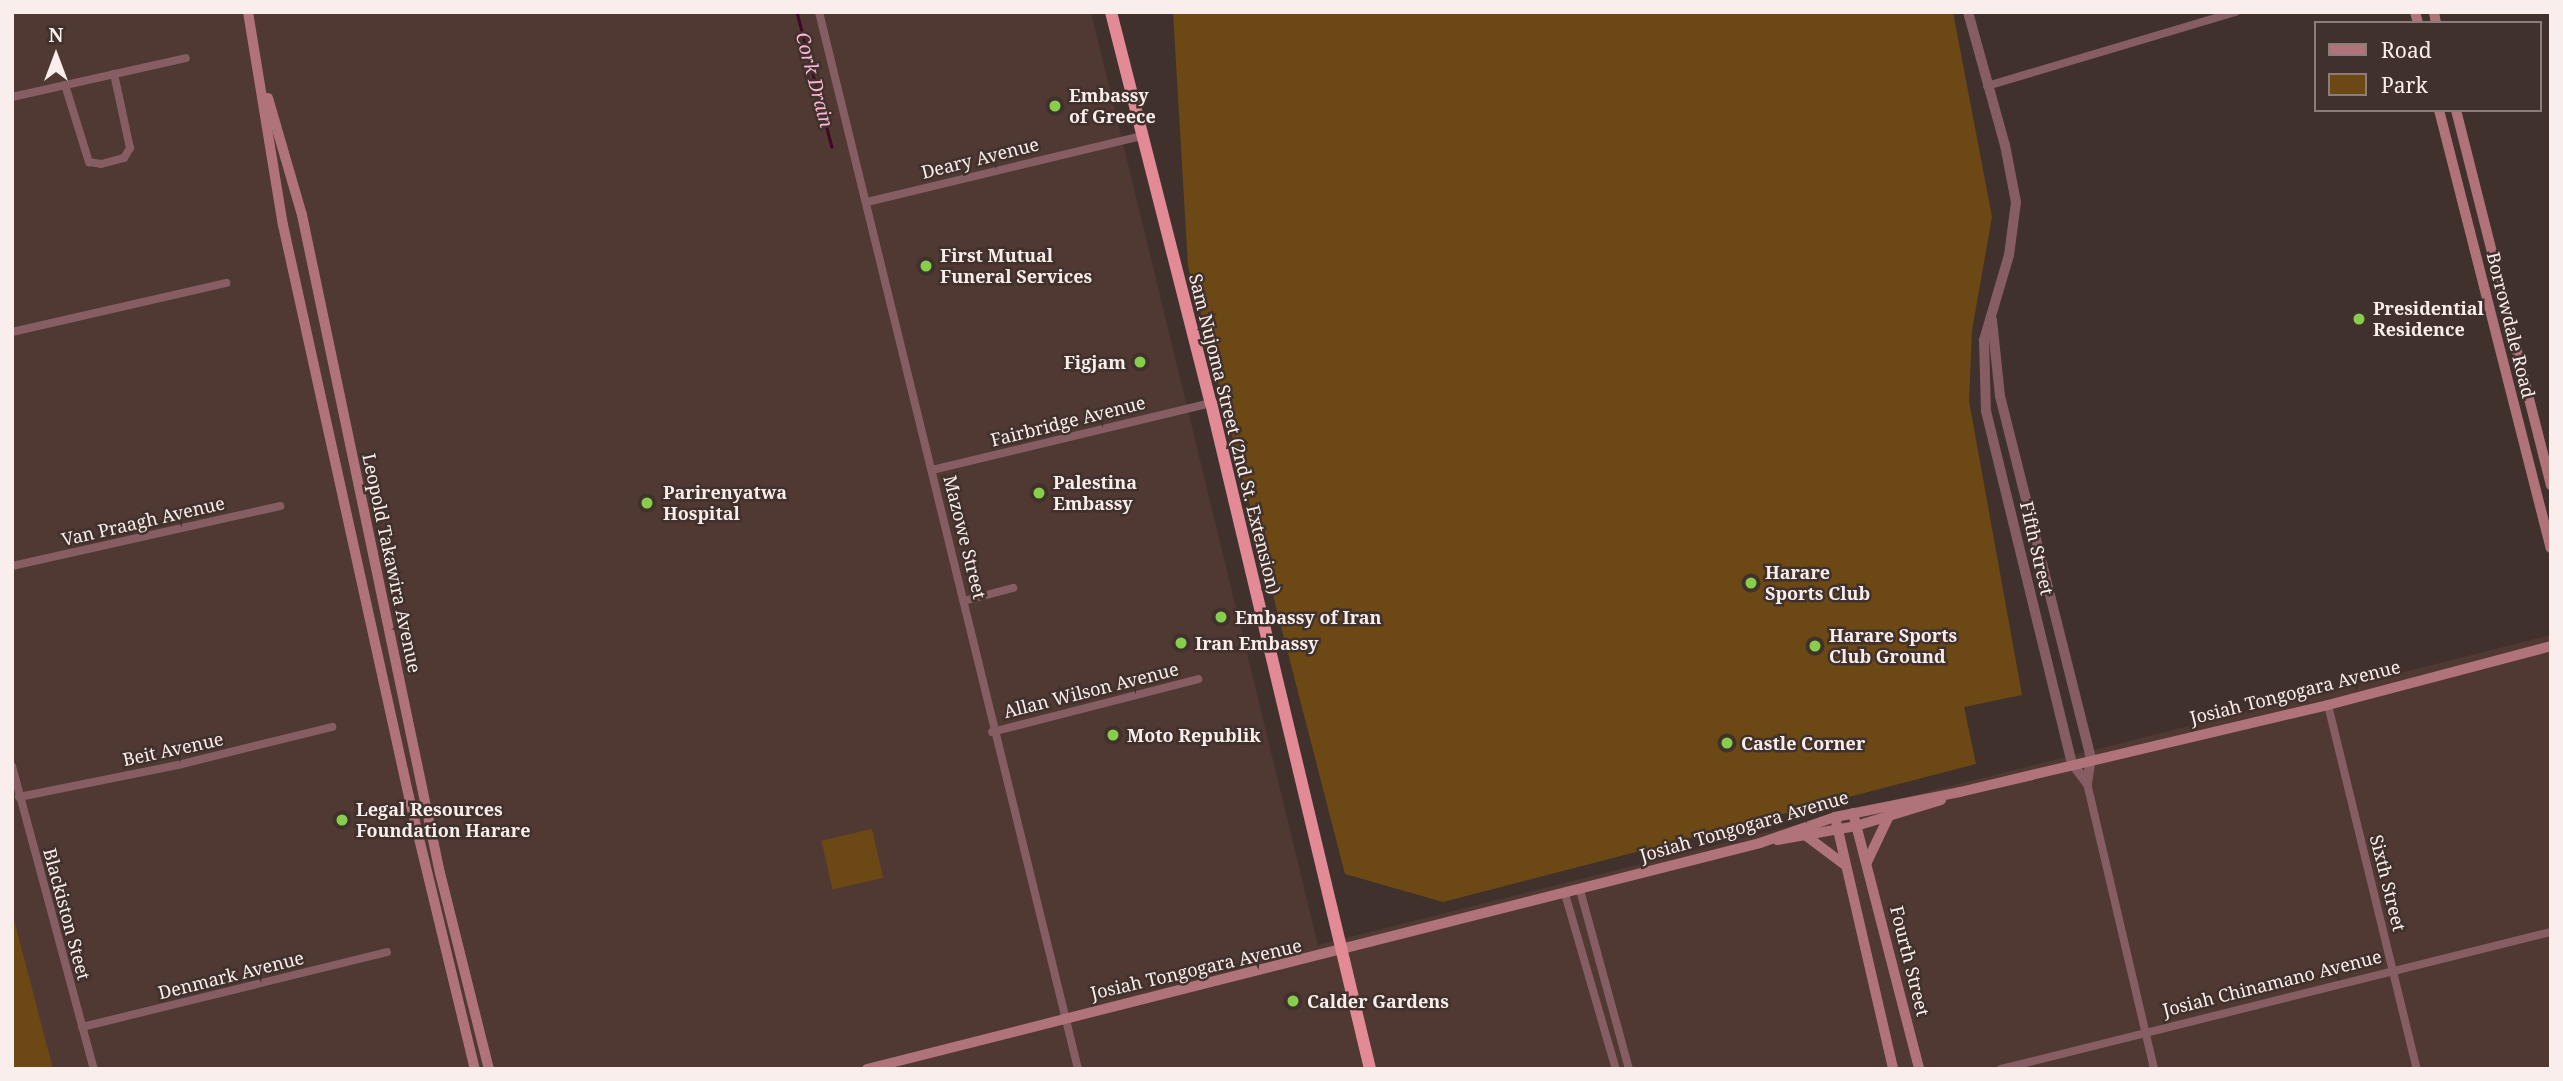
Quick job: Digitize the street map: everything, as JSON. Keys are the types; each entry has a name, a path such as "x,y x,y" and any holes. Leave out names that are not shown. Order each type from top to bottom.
{"highway":[{"name":"Sam Nujoma Street (2nd St. Extension)","path":"1111,12 1211,403 1370,1069"}],"main road":[{"name":"Leopold Takawira Avenue","path":"247,12 283,225 409,797 475,1069"},
{"name":"Leopold Takawira Avenue","path":"258,65 302,215 437,862 489,1069"},
{"name":"Borrowdale Road","path":"2440,112 2551,548"},
{"name":"Borrowdale Road","path":"2457,112 2551,485"},
{"name":"Josiah Tongogara Avenue","path":"867,1069 1065,1018 1342,952 1760,844 1835,817 1960,792 2091,758 2328,705 2551,646"},
{"path":"1760,844 1838,831 1888,818 1960,792"},
{"name":"Fourth Street","path":"1853,813 1919,1069"},
{"path":"1835,817 1893,1069"},
{"path":"1867,862 1888,818"},
{"path":"1805,835 1845,865"}],"street":[{"name":"Mazowe Street","path":"819,12 964,601 992,732 1078,1069"},
{"name":"Fifth Street","path":"1968,12 2006,145 2016,202 2009,255 1984,340 1986,411 2072,763 2087,783"},
{"path":"1987,86 2236,12"},
{"path":"12,97 186,58"},
{"path":"65,85 89,162 101,164 124,158 130,148 114,74"},
{"name":"Deary Avenue","path":"867,202 1142,136"},
{"path":"12,332 226,283"},
{"name":"Fifth Street","path":"1992,315 2000,396 2091,758 2087,783 2154,1069"},
{"name":"Fairbridge Avenue","path":"932,470 1211,403"},
{"name":"Van Praagh Avenue","path":"12,566 280,506"},
{"path":"964,601 1013,588"},
{"name":"Allan Wilson Avenue","path":"992,732 1198,679"},
{"name":"Sixth Street","path":"2328,705 2417,1069"},
{"name":"Beit Avenue","path":"19,797 178,765 332,727"},
{"name":"Blackiston Steet","path":"12,766 94,1069"},
{"path":"1580,890 1629,1069"},
{"path":"1565,894 1616,1069"},
{"name":"Josiah Chinamano Avenue","path":"2001,1069 2144,1030 2551,932"},
{"name":"Denmark Avenue","path":"82,1027 387,952"}],"shaded area":[{"path":"12,12 1091,12 1318,945 2551,635 2551,1069 12,1069"}],"green space":[{"path":"1173,12 1953,12 1992,217 1972,330 1969,401 2022,695 1964,707 1976,764 1443,902 1345,874 1188,266"},
{"path":"872,829 883,878 833,889 821,841"},
{"path":"12,912 53,1069 12,1069"}],"waterway":[{"name":"Cork Drain","path":"797,12 832,147"}],"place":[{"name":"Embassy of Greece","path":"1055,106"},
{"name":"First Mutual Funeral Services","path":"926,266"},
{"name":"Presidential Residence","path":"2359,319"},
{"name":"Figjam","path":"1140,362"},
{"name":"Palestina Embassy","path":"1039,493"},
{"name":"Parirenyatwa Hospital","path":"647,503"},
{"name":"Harare Sports Club","path":"1751,583"},
{"name":"Embassy of Iran","path":"1221,617"},
{"name":"Iran Embassy","path":"1181,643"},
{"name":"Harare Sports Club Ground","path":"1815,646"},
{"name":"Moto Republik","path":"1113,735"},
{"name":"Castle Corner","path":"1727,743"},
{"name":"Legal Resources Foundation Harare","path":"342,820"},
{"name":"Calder Gardens","path":"1293,1001"}]}
